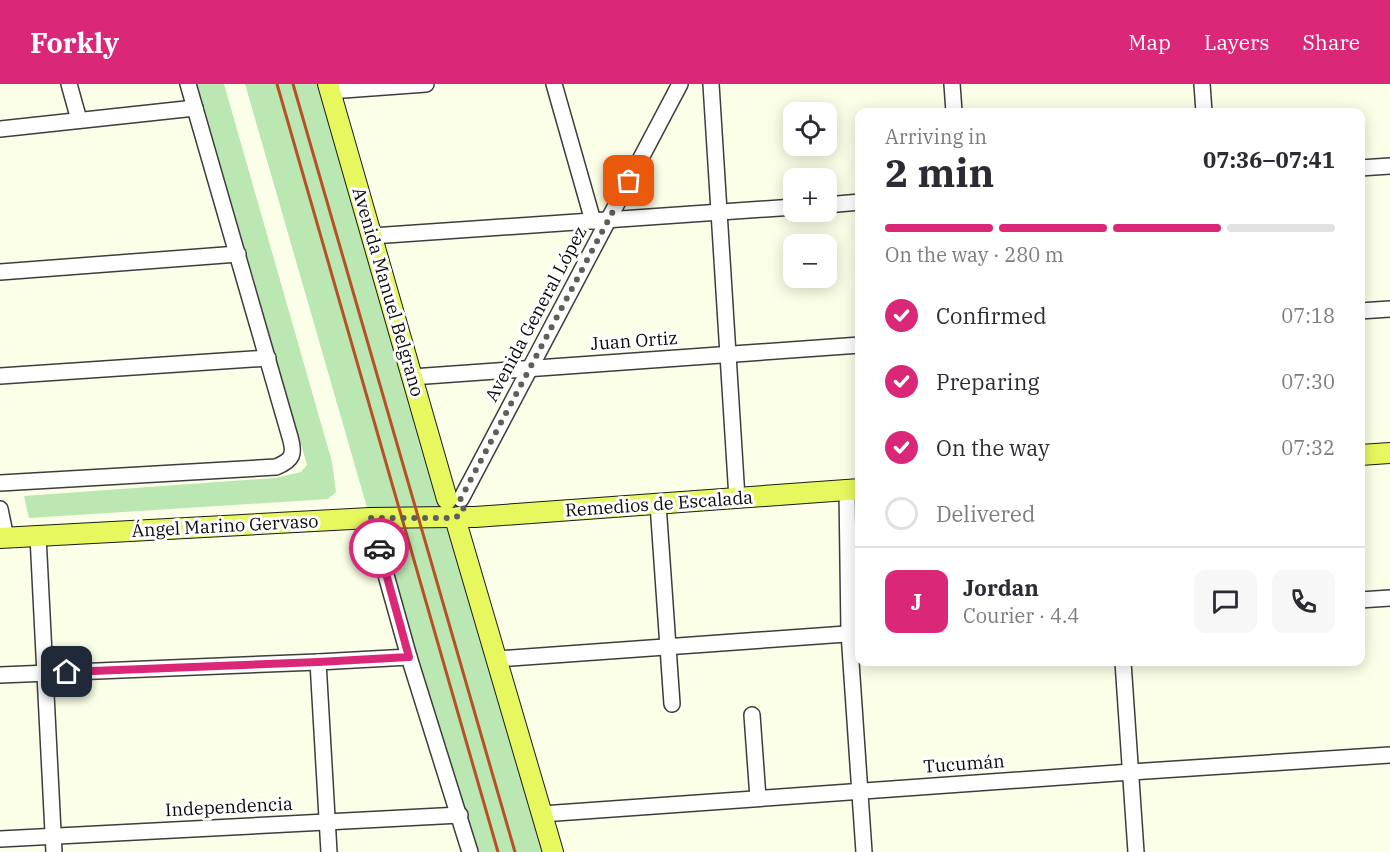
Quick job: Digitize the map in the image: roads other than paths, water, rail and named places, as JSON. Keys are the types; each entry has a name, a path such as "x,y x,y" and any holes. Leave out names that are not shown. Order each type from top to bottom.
{"main road":[{"name":"Avenida Manuel Belgrano","path":"329,87 412,377 454,510 553,852"},
{"path":"1365,455 1390,453"},
{"name":"Remedios de Escalada","path":"454,510 475,517 853,490"},
{"name":"Ángel Marino Gervaso","path":"3,538 370,518 454,510"}],"street":[{"path":"69,84 79,120"},
{"path":"0,483 276,467 286,463 292,457 293,447 188,84"},
{"path":"329,87 426,84"},
{"path":"554,84 593,221"},
{"name":"Avenida General López","path":"454,510 680,84"},
{"path":"711,84 737,498"},
{"path":"952,84 954,108"},
{"path":"1202,84 1204,108"},
{"path":"0,129 195,108"},
{"path":"1365,168 1390,166"},
{"path":"837,204 855,202"},
{"path":"372,236 783,208"},
{"path":"0,272 238,254"},
{"path":"1365,311 1390,309"},
{"name":"Juan Ortiz","path":"412,377 855,345"},
{"path":"0,376 268,358"},
{"path":"853,490 855,659"},
{"path":"658,504 672,704"},
{"path":"0,509 3,538"},
{"path":"370,518 409,657 470,852"},
{"path":"38,536 54,844"},
{"path":"1365,600 1390,598"},
{"path":"497,659 854,633"},
{"path":"0,675 409,657"},
{"path":"318,662 329,852"},
{"path":"855,666 864,852"},
{"path":"1123,666 1136,852"},
{"path":"752,715 758,798"},
{"name":"Tucumán","path":"542,814 1390,755"},
{"name":"Independencia","path":"0,839 54,844 328,821 460,815"}],"railway":[{"path":"277,84 498,852"},
{"path":"293,84 515,852"}]}
